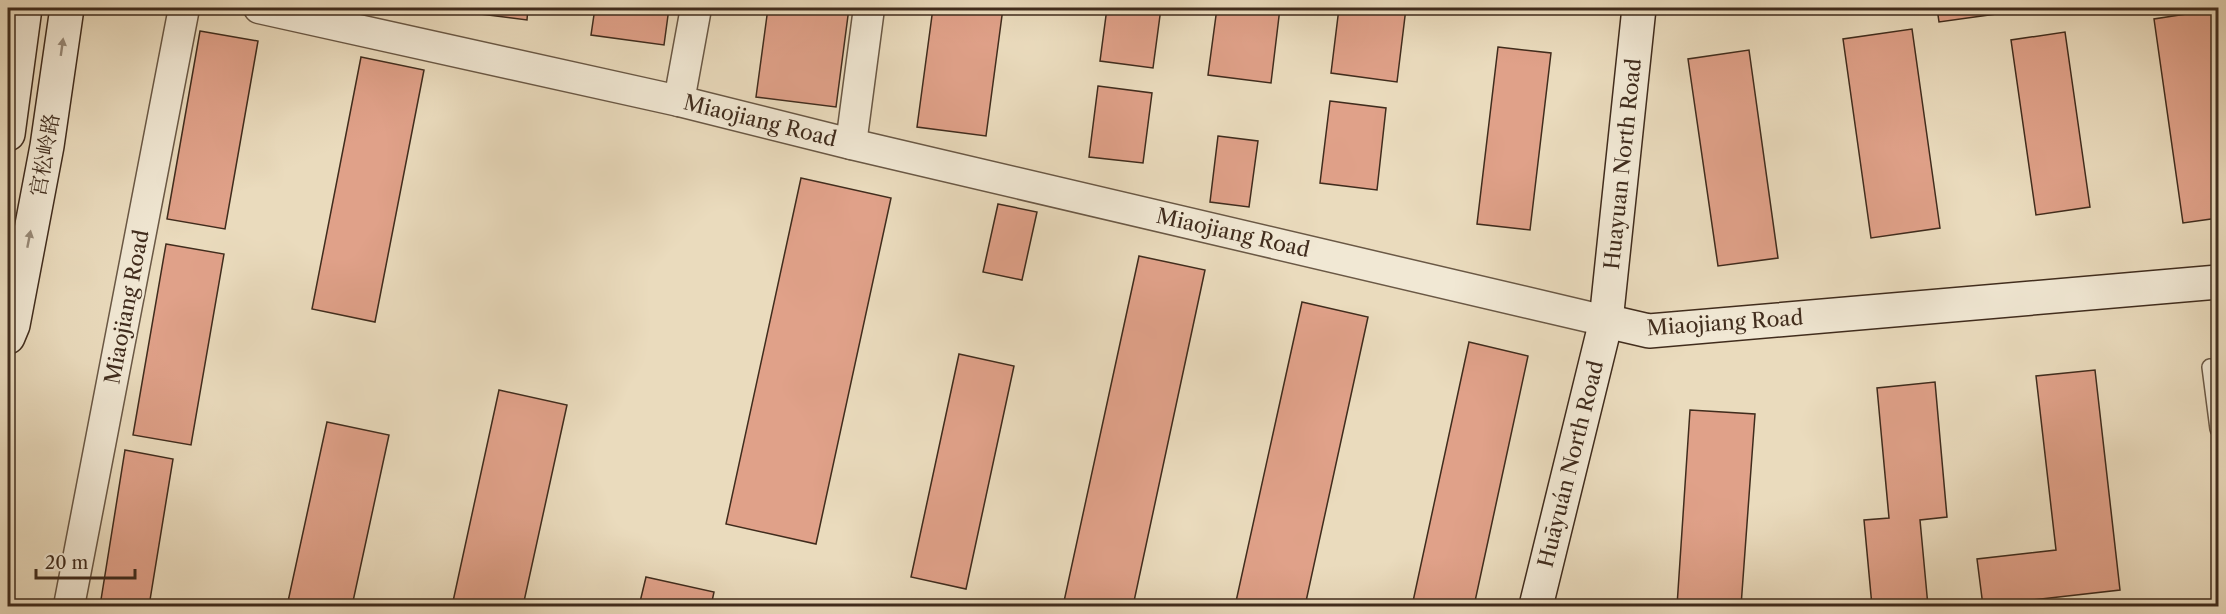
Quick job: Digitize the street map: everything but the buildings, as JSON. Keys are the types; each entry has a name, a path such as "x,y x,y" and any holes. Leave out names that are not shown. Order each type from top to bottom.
{"street":[{"path":"8,134 25,8"},
{"name":"宫松岭路","path":"8,337 13,325 47,146 67,8"},
{"name":"Miaojiang Road","path":"69,606 184,8"},
{"name":"Miaojiang Road","path":"259,8 679,101 851,144 1649,331 2218,282"},
{"path":"679,101 696,8"},
{"path":"851,144 869,8"},
{"name":"Huayuan North Road","path":"1606,321 1639,8"},
{"name":"Huāyuán North Road","path":"1536,606 1606,321"}],"lane":[{"path":"2210,367 2218,429"}]}
